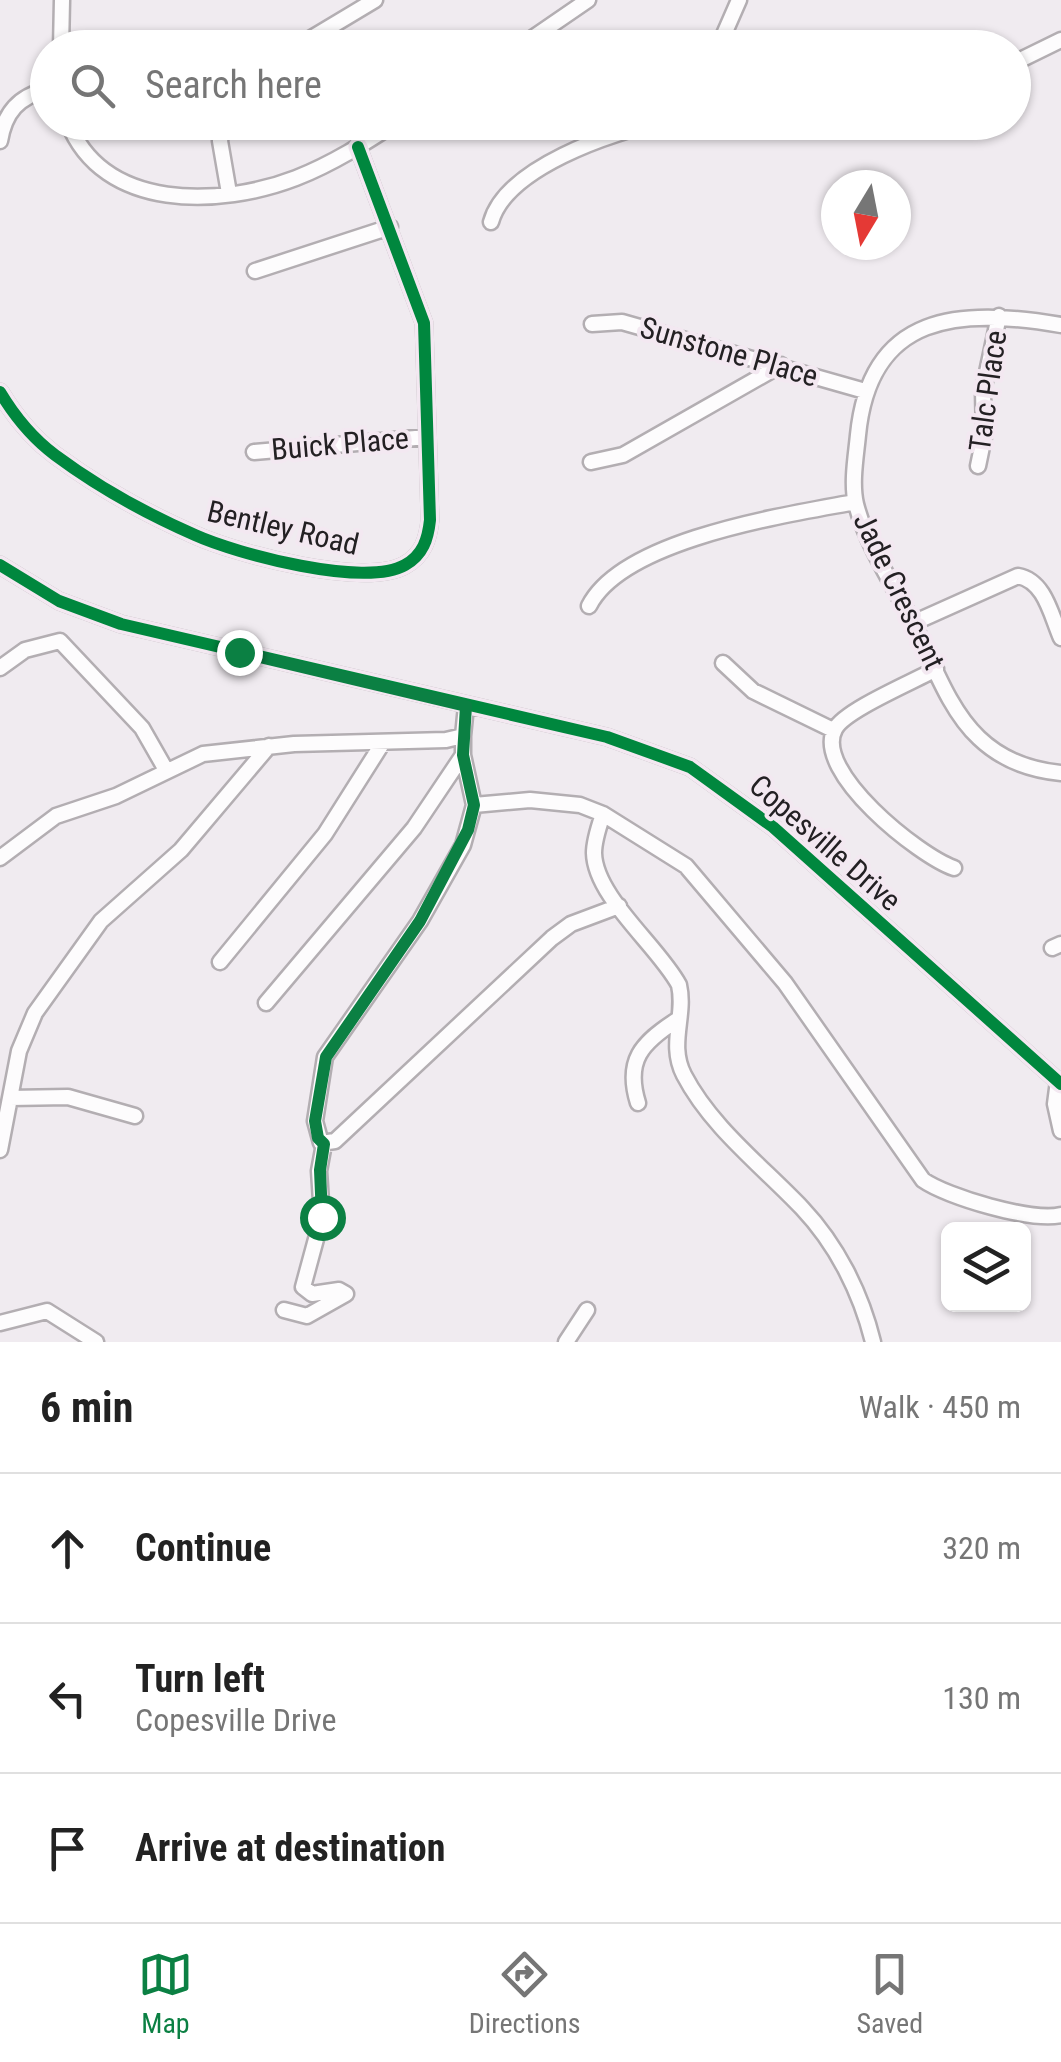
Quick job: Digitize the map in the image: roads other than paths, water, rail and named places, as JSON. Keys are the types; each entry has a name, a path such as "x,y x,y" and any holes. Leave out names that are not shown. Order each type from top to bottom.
{"street":[{"path":"61,30 62,0"},
{"path":"325,30 375,0"},
{"path":"544,30 588,0"},
{"path":"726,30 740,0"},
{"path":"1031,54 1061,40"},
{"path":"0,141 5,120 16,104 30,98"},
{"path":"78,140 90,160 130,186 179,196 228,193 292,180 370,140"},
{"path":"220,140 228,193"},
{"path":"491,222 503,196 572,152 600,140"},
{"name":"Bentley Road","path":"0,392 31,436 137,506 223,545 346,572 390,571 412,560 425,545 430,520 424,323 358,148"},
{"path":"255,271 390,226"},
{"name":"Jade Crescent","path":"1061,324 999,316 955,317 919,330 885,357 865,391 855,502 965,723 995,752 1025,766 1061,772"},
{"name":"Talc Place","path":"978,466 984,437 985,380 999,316"},
{"name":"Sunstone Place","path":"592,324 622,322 865,391"},
{"path":"591,462 633,450 780,365"},
{"name":"Buick Place","path":"254,452 427,437"},
{"path":"589,606 609,580 703,533 855,502"},
{"name":"Copesville Drive","path":"0,565 60,601 121,624 607,737 666,756 716,782 810,858 1059,1082"},
{"path":"913,623 1018,576 1034,582 1061,638"},
{"path":"0,668 25,650 60,642 142,728 166,770"},
{"path":"723,662 753,692 833,730"},
{"path":"833,730 849,716 936,670"},
{"path":"324,1144 318,1138 315,1121 326,1057 430,905 463,845 474,805 463,755 466,706"},
{"path":"833,730 836,762 864,799 915,849 954,868"},
{"path":"0,858 56,816 116,796 166,770 219,750 420,744 464,736"},
{"path":"220,962 316,845 382,744"},
{"path":"0,1150 25,1033 75,952 101,921 182,850 269,746"},
{"path":"266,1002 414,828 463,755"},
{"path":"474,805 530,800 580,805 666,851 714,894 795,998 923,1180 948,1192 1023,1213 1061,1215"},
{"path":"602,814 594,860 618,906 679,985 676,1042 684,1074 711,1114 826,1239 862,1302 873,1342"},
{"path":"324,1144 335,1141 552,938 571,924 618,906"},
{"path":"638,1103 631,1080 632,1064 658,1032 676,1020"},
{"path":"1059,1082 1055,1104 1061,1131"},
{"path":"10,1098 68,1096 135,1116"},
{"path":"284,1310 307,1316 341,1301 346,1294 339,1290 312,1294 303,1287 322,1217 320,1170 324,1144"},
{"path":"566,1342 587,1310"},
{"path":"0,1323 46,1311 96,1342"}]}
